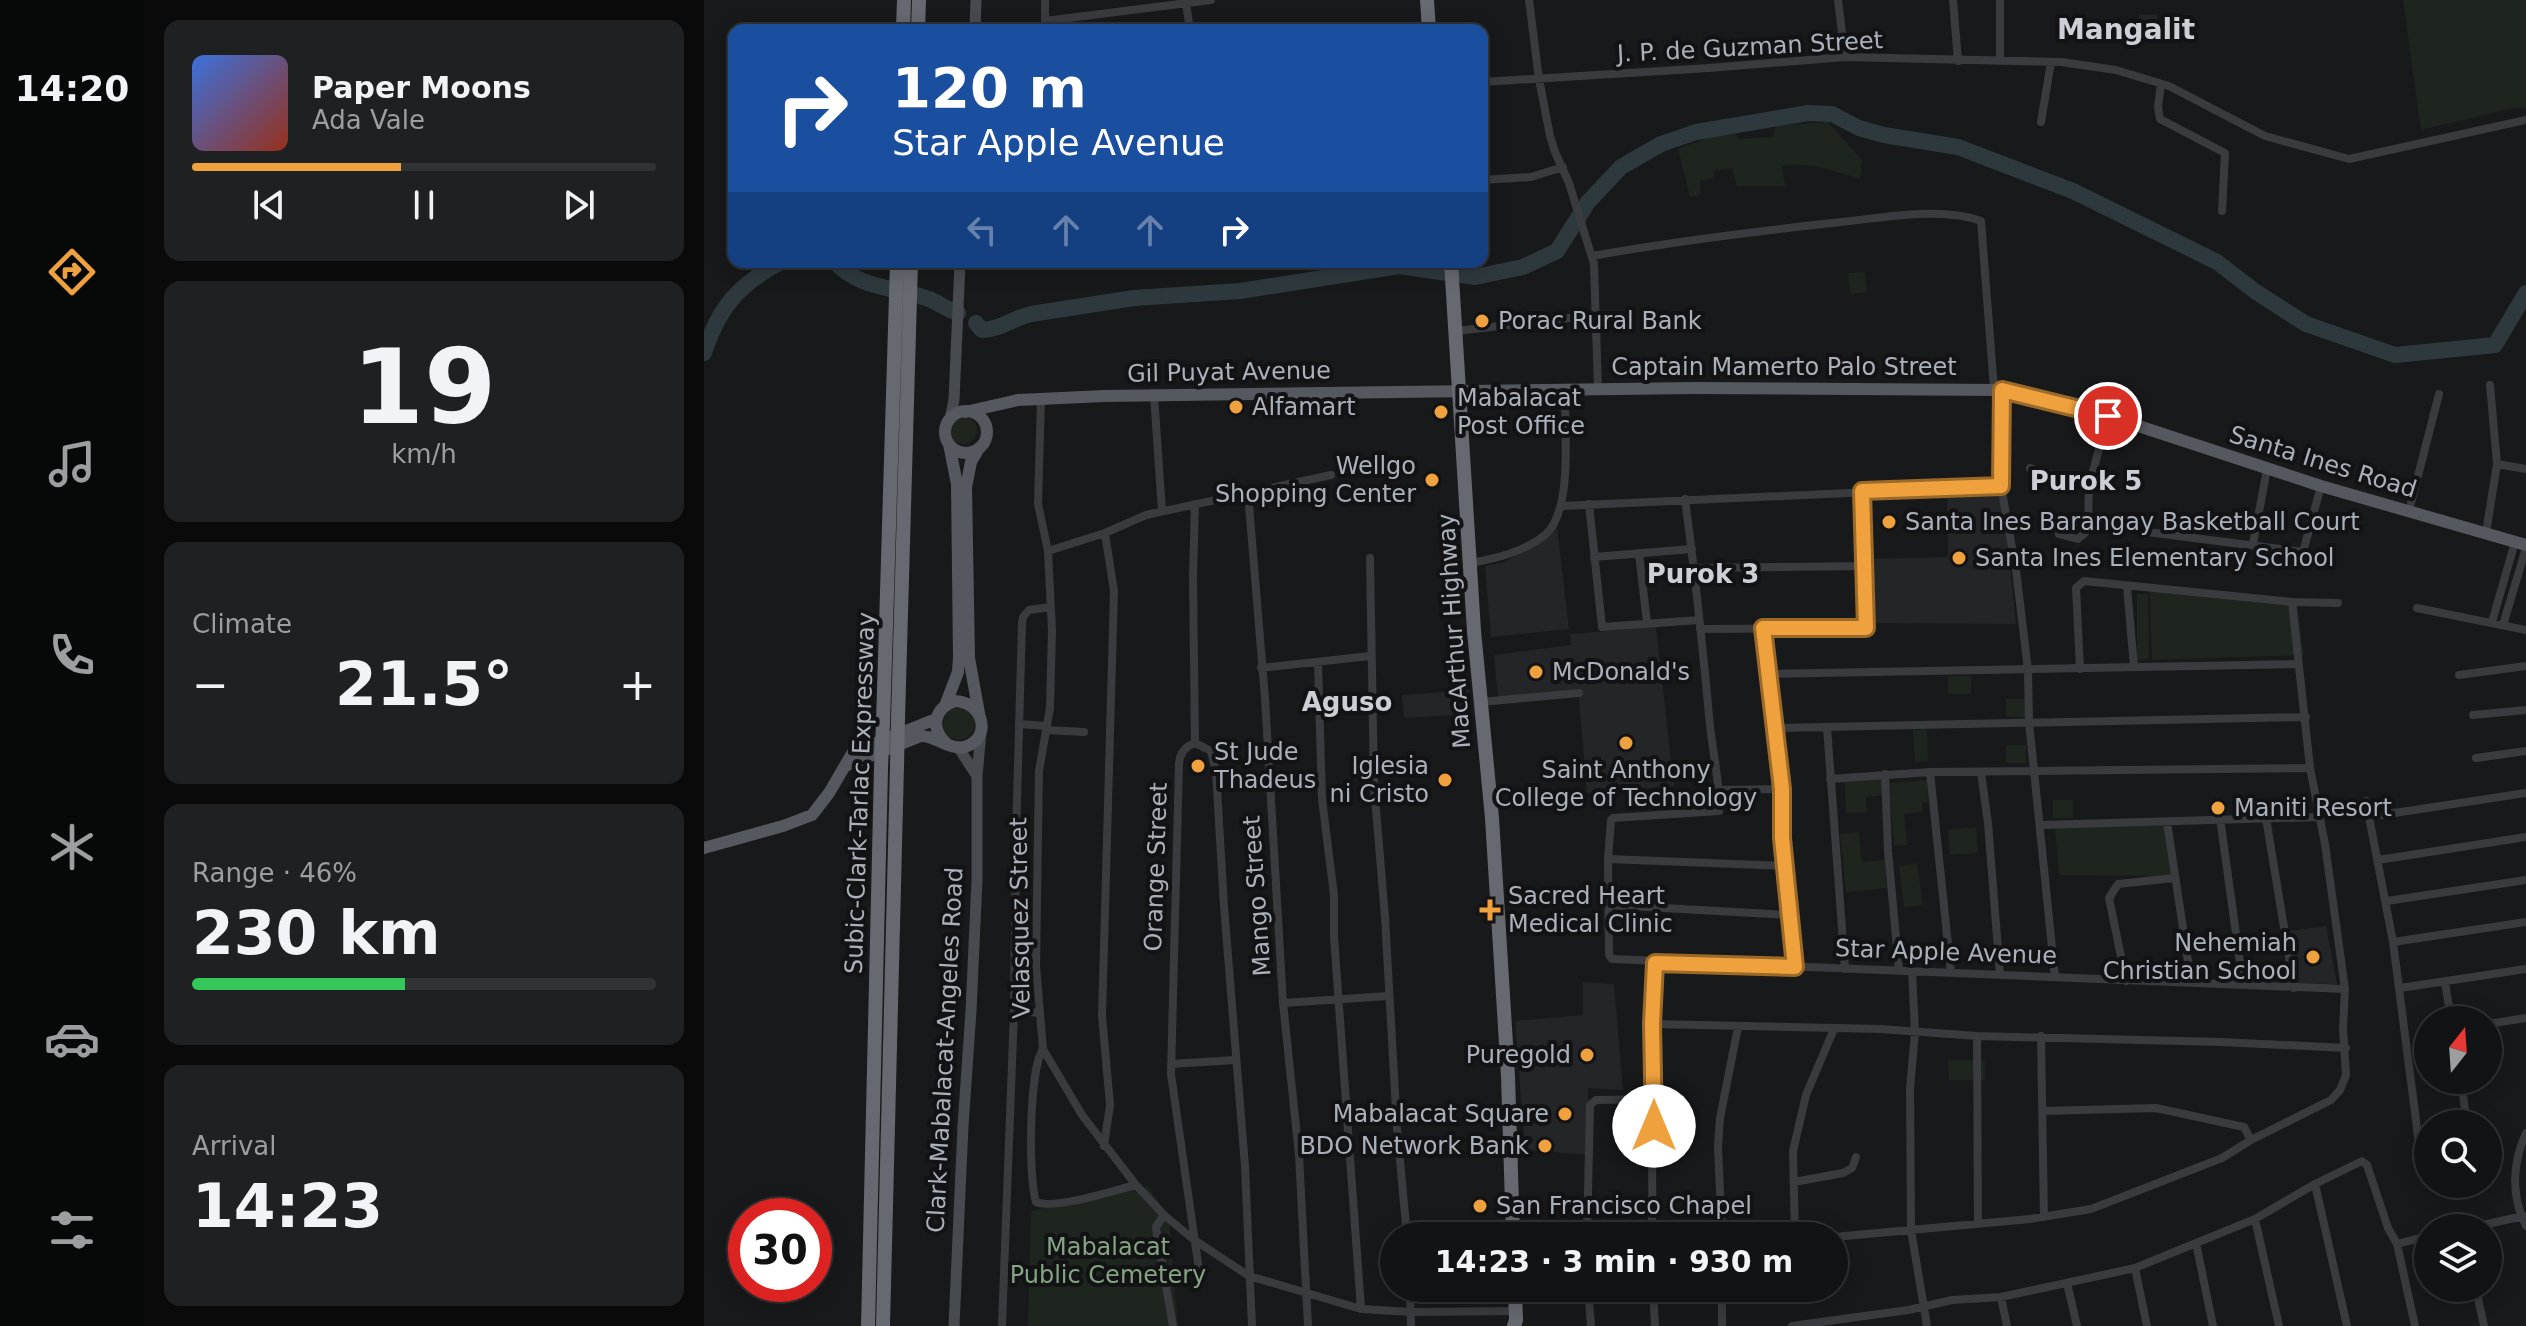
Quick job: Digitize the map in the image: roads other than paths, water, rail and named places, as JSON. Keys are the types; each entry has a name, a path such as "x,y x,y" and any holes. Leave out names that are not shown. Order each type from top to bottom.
{"highway":[{"path":"903,24 904,0"},
{"path":"918,24 919,0"},
{"path":"1427,0 1429,24"},
{"name":"Subic-Clark-Tarlac Expressway","path":"883,1326 898,719 900,410 897,268"},
{"name":"Subic-Clark-Tarlac Expressway","path":"868,1326 881,769 911,268"},
{"name":"MacArthur Highway","path":"1451,268 1457,390 1492,818 1508,1076 1513,1222"}],"main road":[{"path":"975,24 976,0"},
{"path":"704,848 812,815 823,803 853,752 936,719 945,706 958,672 959,657 957,484 945,431 958,414 954,396 960,268"},
{"name":"Captain Mamerto Palo Street","path":"1457,390 1998,390 2108,416"},
{"name":"Gil Puyat Avenue","path":"958,414 1041,398 1457,390"},
{"path":"843,767 921,736 932,736 952,745 973,743 981,730 969,658 966,487 971,462 985,441 991,415 1003,404"},
{"path":"958,414 980,417 986,429"},
{"name":"Santa Ines Road","path":"2108,416 2321,486 2522,545"},
{"path":"949,444 963,452 979,448"},
{"path":"945,706 955,701 966,703 979,713"},
{"path":"936,719 936,730 977,776"},
{"name":"Clark-Mabalacat-Angeles Road","path":"954,1326 976,916 977,776 981,730"}],"street":[{"path":"1045,0 1045,24"},
{"path":"1057,24 1211,0"},
{"path":"1529,0 1539,79 1555,152 1569,183 1592,256 1598,390"},
{"path":"1838,0 1845,57"},
{"path":"1953,0 1958,61"},
{"path":"2000,1 2000,60"},
{"path":"1186,3 1189,24"},
{"name":"J. P. de Guzman Street","path":"1488,82 1845,57 2051,62 2116,70 2161,84 2265,136 2340,158 2370,156 2526,120"},
{"path":"2041,122 2051,62"},
{"path":"2161,84 2160,119 2225,153 2222,211"},
{"path":"1488,180 1531,177 1563,167"},
{"path":"1592,256 1703,237 1844,222 1936,214 1971,217 1981,221 1998,390 2001,486 2016,570 2028,670 2029,722 2055,977"},
{"path":"1456,331 1596,315"},
{"path":"2486,533 2497,464 2490,385"},
{"path":"1471,563 1505,556 1545,535 1562,506 1565,390"},
{"path":"2409,511 2439,394"},
{"path":"1154,395 1162,511"},
{"name":"Velasquez Street","path":"1041,398 1038,504 1048,551 1051,607 1050,708 1039,771 1036,965 1043,1049 1061,1083 1104,1146 1136,1185 1164,1215 1193,1239 1249,1276 1361,1309 1517,1321"},
{"path":"2064,516 2059,534 2078,539 2085,533 2089,486 2108,416"},
{"path":"2497,464 2526,469"},
{"path":"2030,468 2089,486"},
{"path":"2253,544 2267,469"},
{"path":"1048,551 1105,533 1146,515 1331,475"},
{"path":"1562,506 2001,486"},
{"path":"2147,532 2303,552 2321,486"},
{"path":"1589,504 1602,627 1647,623 1866,628 1862,491"},
{"name":"Mango Street","path":"1248,493 1283,1003 1299,1155 1308,1326"},
{"path":"1685,499 1695,568 1710,728 1720,790 1782,789"},
{"name":"Orange Street","path":"1195,504 1195,743 1179,755 1171,1064 1200,1277"},
{"path":"1104,1146 1110,1105 1102,1016 1114,591 1105,533"},
{"path":"2492,622 2507,573 2522,545"},
{"path":"2503,625 2518,576 2522,545"},
{"path":"1594,557 1692,549"},
{"path":"1639,554 1647,623"},
{"path":"1370,558 1374,785 1406,1222"},
{"path":"1695,568 1865,566"},
{"path":"2507,573 2518,576"},
{"path":"2080,669 2078,584 2084,581 2292,602 2338,603"},
{"path":"2127,587 2134,667"},
{"path":"2500,597 2510,600"},
{"path":"1848,1236 2044,1217 2091,1209 2222,1158 2336,1096 2346,1075 2343,1028 2345,989 2325,844 2310,768 2292,602"},
{"path":"1002,1326 1014,1010 1023,617 1029,610 1051,607"},
{"path":"2417,608 2526,631"},
{"path":"1763,628 1782,789 1784,866 1795,967"},
{"path":"1261,668 1370,656"},
{"path":"1318,662 1322,799 1334,895 1361,1309"},
{"path":"1768,674 2297,664"},
{"path":"2459,675 2526,666"},
{"path":"1481,702 1579,693"},
{"path":"2473,715 2526,710"},
{"path":"1773,728 2306,717"},
{"path":"1019,724 1084,732"},
{"path":"1827,727 1845,969"},
{"path":"1195,743 1211,751 1216,772 1245,1166 1252,1326"},
{"path":"2476,758 2526,751"},
{"path":"1830,779 1930,772 2310,768"},
{"path":"1930,772 1951,973"},
{"path":"1981,772 2000,975"},
{"path":"1885,774 1888,851 1899,970"},
{"name":"Star Apple Avenue","path":"1720,790 1719,811 1613,818 1609,827 1608,859 1609,955 1617,961 2345,989"},
{"path":"2368,817 2526,793"},
{"path":"2366,801 2387,901 2415,1110"},
{"path":"2041,825 2318,817"},
{"path":"2220,818 2243,984"},
{"path":"2266,818 2294,988"},
{"path":"2167,822 2191,981"},
{"path":"2378,860 2526,837"},
{"path":"1608,859 1784,866"},
{"path":"2126,981 2109,898 2111,892 2118,884 2174,878"},
{"path":"2387,901 2526,880"},
{"path":"1610,905 1790,915"},
{"path":"2393,942 2526,922"},
{"path":"1652,1222 1655,963"},
{"path":"2400,988 2526,969"},
{"path":"1912,971 1915,1032 1910,1089 1911,1230 1927,1326"},
{"path":"2445,982 2449,1006"},
{"path":"1283,1003 1389,996"},
{"path":"1014,1010 1039,1013"},
{"path":"2502,1022 2526,1018"},
{"path":"1652,1024 2346,1048"},
{"path":"1721,1222 1720,1118 1738,1027"},
{"path":"1795,1222 1793,1151 1802,1110 1834,1029"},
{"path":"1977,1036 1978,1223"},
{"path":"2041,1036 2044,1217"},
{"path":"1043,1049 1036,1064 1032,1131 1036,1202 1040,1205 1061,1202 1136,1185"},
{"path":"1171,1064 1235,1060"},
{"path":"1587,1222 1590,1105 1596,1100 1654,1099"},
{"path":"2043,1111 2156,1108 2244,1127 2251,1140"},
{"path":"2526,1133 2513,1171 2526,1226"},
{"path":"1794,1182 1843,1173 1852,1168 1856,1157"},
{"path":"1796,1326 1857,1322 1952,1300 2001,1297 2135,1268 2255,1219 2362,1161 2367,1165 2388,1228 2397,1244 2415,1326"},
{"path":"2315,1184 2347,1326"},
{"path":"1164,1215 1156,1227 1173,1326"},
{"path":"2502,1221 2523,1216"},
{"path":"2255,1219 2279,1326"},
{"path":"2397,1244 2414,1240"},
{"path":"2196,1243 2213,1326"},
{"path":"2135,1268 2147,1326"},
{"path":"2067,1283 2077,1326"},
{"path":"2001,1297 2007,1326"},
{"path":"1411,1302 1411,1326"},
{"path":"1589,1302 1591,1326"},
{"path":"1654,1302 1655,1326"},
{"path":"1722,1302 1722,1326"},
{"path":"2479,1302 2484,1326"}],"waterway":[{"path":"1413,268 1475,277 1523,267 1557,251 1588,202 1621,167 1661,144 1696,132 1808,113 1832,114 1859,128 1884,135 1958,147 2073,191 2217,262 2306,324 2395,355 2495,345 2526,293"},
{"path":"704,353 716,322 732,298 770,268"},
{"path":"842,268 867,282 929,299 958,313"},
{"path":"976,323 982,330 1031,314 1134,298 1240,291 1386,268"}],"place":[{"name":"Porac Rural Bank","path":"1482,321"},
{"name":"Alfamart","path":"1236,407"},
{"name":"Mabalacat Post Office","path":"1441,412"},
{"name":"Wellgo Shopping Center","path":"1432,480"},
{"name":"Santa Ines Barangay Basketball Court","path":"1889,522"},
{"name":"Santa Ines Elementary School","path":"1959,558"},
{"name":"McDonald's","path":"1536,672"},
{"name":"Saint Anthony College of Technology","path":"1626,743"},
{"name":"St Jude Thadeus","path":"1198,766"},
{"name":"Iglesia ni Cristo","path":"1445,780"},
{"name":"Maniti Resort","path":"2218,808"},
{"name":"Sacred Heart Medical Clinic","path":"1490,910"},
{"name":"Nehemiah Christian School","path":"2313,957"},
{"name":"Puregold","path":"1587,1055"},
{"name":"Mabalacat Square","path":"1565,1114"},
{"name":"BDO Network Bank","path":"1545,1146"},
{"name":"San Francisco Chapel","path":"1480,1206"}],"district":[{"name":"Mangalit","path":"2126,29"},
{"name":"Purok 5","path":"2086,481"},
{"name":"Purok 3","path":"1703,574"},
{"name":"Aguso","path":"1347,702"}],"park label":[{"name":"Mabalacat Public Cemetery","path":"1108,1261"}]}
